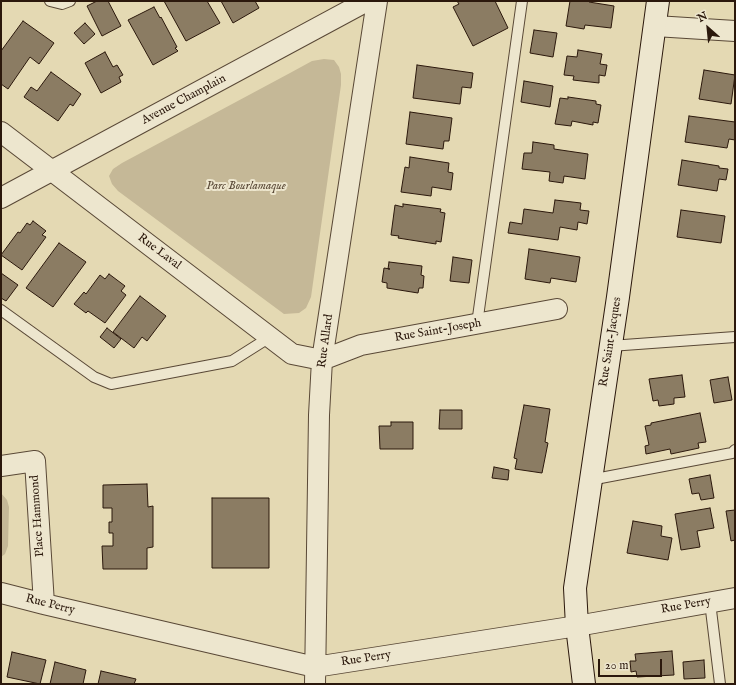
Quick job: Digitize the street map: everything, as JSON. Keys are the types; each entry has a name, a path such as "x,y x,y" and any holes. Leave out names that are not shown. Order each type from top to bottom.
{"main road":[{"name":"Rue Saint-Jacques","path":"584,684 577,626 575,588 658,1"}],"street":[{"name":"Avenue Champlain","path":"1,198 367,1"},
{"name":"Rue Allard","path":"315,675 319,415 322,360 377,1"},
{"path":"655,26 735,31"},
{"name":"Rue Laval","path":"1,132 292,354 322,360"},
{"name":"Rue Saint-Joseph","path":"322,360 361,345 557,309"},
{"name":"Place Hammond","path":"1,466 35,461 44,604"},
{"name":"Rue Perry","path":"1,593 315,675 735,598"}],"lane":[{"path":"50,1 62,4 70,1"},
{"path":"477,324 522,1"},
{"path":"1,310 94,377 111,384 232,360 270,337"},
{"path":"610,346 735,337"},
{"path":"590,480 732,453 735,450"},
{"path":"710,602 720,684"}],"green space":[{"name":"Parc Bourlamaque","path":"324,59 334,60 339,67 341,74 341,85 311,297 306,308 299,313 284,314 118,191 112,184 109,176 113,169 122,163 312,61"},
{"path":"1,493 7,500 9,507 8,546 5,554 1,557"}],"building":[{"path":"97,1 108,1 121,26 102,36 87,6"},
{"path":"164,1 207,1 220,23 186,41"},
{"path":"221,1 255,1 259,8 233,23"},
{"path":"457,1 495,1 508,28 473,46 453,7 459,4"},
{"path":"570,1 590,1 589,2 614,6 611,28 585,25 584,29 566,26"},
{"path":"154,7 160,18 161,17 177,47 175,48 178,51 153,65 128,20"},
{"path":"23,21 54,43 39,64 30,57 8,89 1,84 1,51"},
{"path":"85,23 95,34 84,44 74,33"},
{"path":"534,30 557,33 553,57 530,53"},
{"path":"578,50 602,54 600,64 607,65 605,76 599,75 599,83 573,80 574,76 564,75 567,56 577,57"},
{"path":"105,52 113,67 117,65 123,75 119,77 121,82 101,93 85,63"},
{"path":"417,65 473,73 471,88 462,87 460,104 413,98"},
{"path":"704,70 735,75 731,104 699,99"},
{"path":"51,72 81,94 73,106 70,104 58,121 24,97 31,87 37,91"},
{"path":"524,81 553,86 550,107 521,102"},
{"path":"568,97 596,101 596,104 601,105 598,123 593,122 593,125 572,121 571,126 555,124 560,98 568,99"},
{"path":"410,112 452,118 449,141 444,141 443,149 406,144"},
{"path":"689,116 735,122 735,140 729,139 727,148 685,142"},
{"path":"533,142 554,145 554,149 588,154 585,179 564,176 563,183 549,181 550,172 522,169 524,153 532,153"},
{"path":"410,157 449,163 448,172 453,173 451,190 432,187 431,196 401,192 405,167 409,168"},
{"path":"682,160 719,166 719,168 728,169 726,180 719,179 717,191 678,185"},
{"path":"555,200 581,203 580,210 589,211 587,224 578,222 577,230 560,227 558,240 508,233 510,222 522,224 524,209 553,213"},
{"path":"403,204 441,209 440,212 445,213 441,242 436,241 436,244 398,238 399,236 391,235 395,205 403,207"},
{"path":"681,210 725,216 721,243 677,237"},
{"path":"33,221 46,231 42,235 46,237 22,270 1,255 18,232 20,233 27,223 30,225"},
{"path":"59,243 86,262 53,307 26,288"},
{"path":"529,249 580,257 576,282 551,278 550,283 525,279"},
{"path":"453,257 472,260 469,283 450,281"},
{"path":"389,262 422,266 421,275 424,276 423,288 419,288 418,293 387,288 387,283 382,282 384,268 388,269"},
{"path":"1,273 18,285 6,301 1,298"},
{"path":"109,274 125,286 121,291 126,295 105,323 88,311 86,313 74,304 84,292 86,294 100,275 105,279"},
{"path":"140,296 166,316 147,341 142,337 134,348 113,332"},
{"path":"107,328 121,339 114,348 100,337"},
{"path":"682,375 685,397 674,398 674,404 659,406 658,400 653,401 649,379"},
{"path":"728,377 732,400 714,403 710,380"},
{"path":"524,405 550,409 545,442 548,443 542,473 515,469 517,459 514,458"},
{"path":"440,410 462,410 462,429 439,429"},
{"path":"700,413 706,442 698,443 699,448 671,454 670,449 646,454 645,446 649,445 645,426 651,425 651,423"},
{"path":"391,422 413,422 413,449 380,449 379,426 391,426"},
{"path":"494,467 509,470 508,480 492,478"},
{"path":"710,475 714,498 701,500 699,493 692,494 689,479"},
{"path":"147,484 148,507 153,506 153,547 147,548 147,569 103,569 102,546 113,546 113,533 109,533 109,522 112,522 112,508 103,508 103,485"},
{"path":"212,498 269,498 269,568 212,568"},
{"path":"710,508 714,528 697,531 700,547 681,550 675,514"},
{"path":"735,510 735,540 731,541 726,511"},
{"path":"633,521 662,526 661,536 672,538 668,560 627,553"},
{"path":"672,651 674,675 637,677 636,671 631,672 630,661 636,661 635,654"},
{"path":"12,652 46,660 40,684 7,677"},
{"path":"704,660 705,678 684,679 683,662"},
{"path":"55,662 86,670 83,684 50,684"},
{"path":"101,671 136,679 134,684 98,684"}]}
